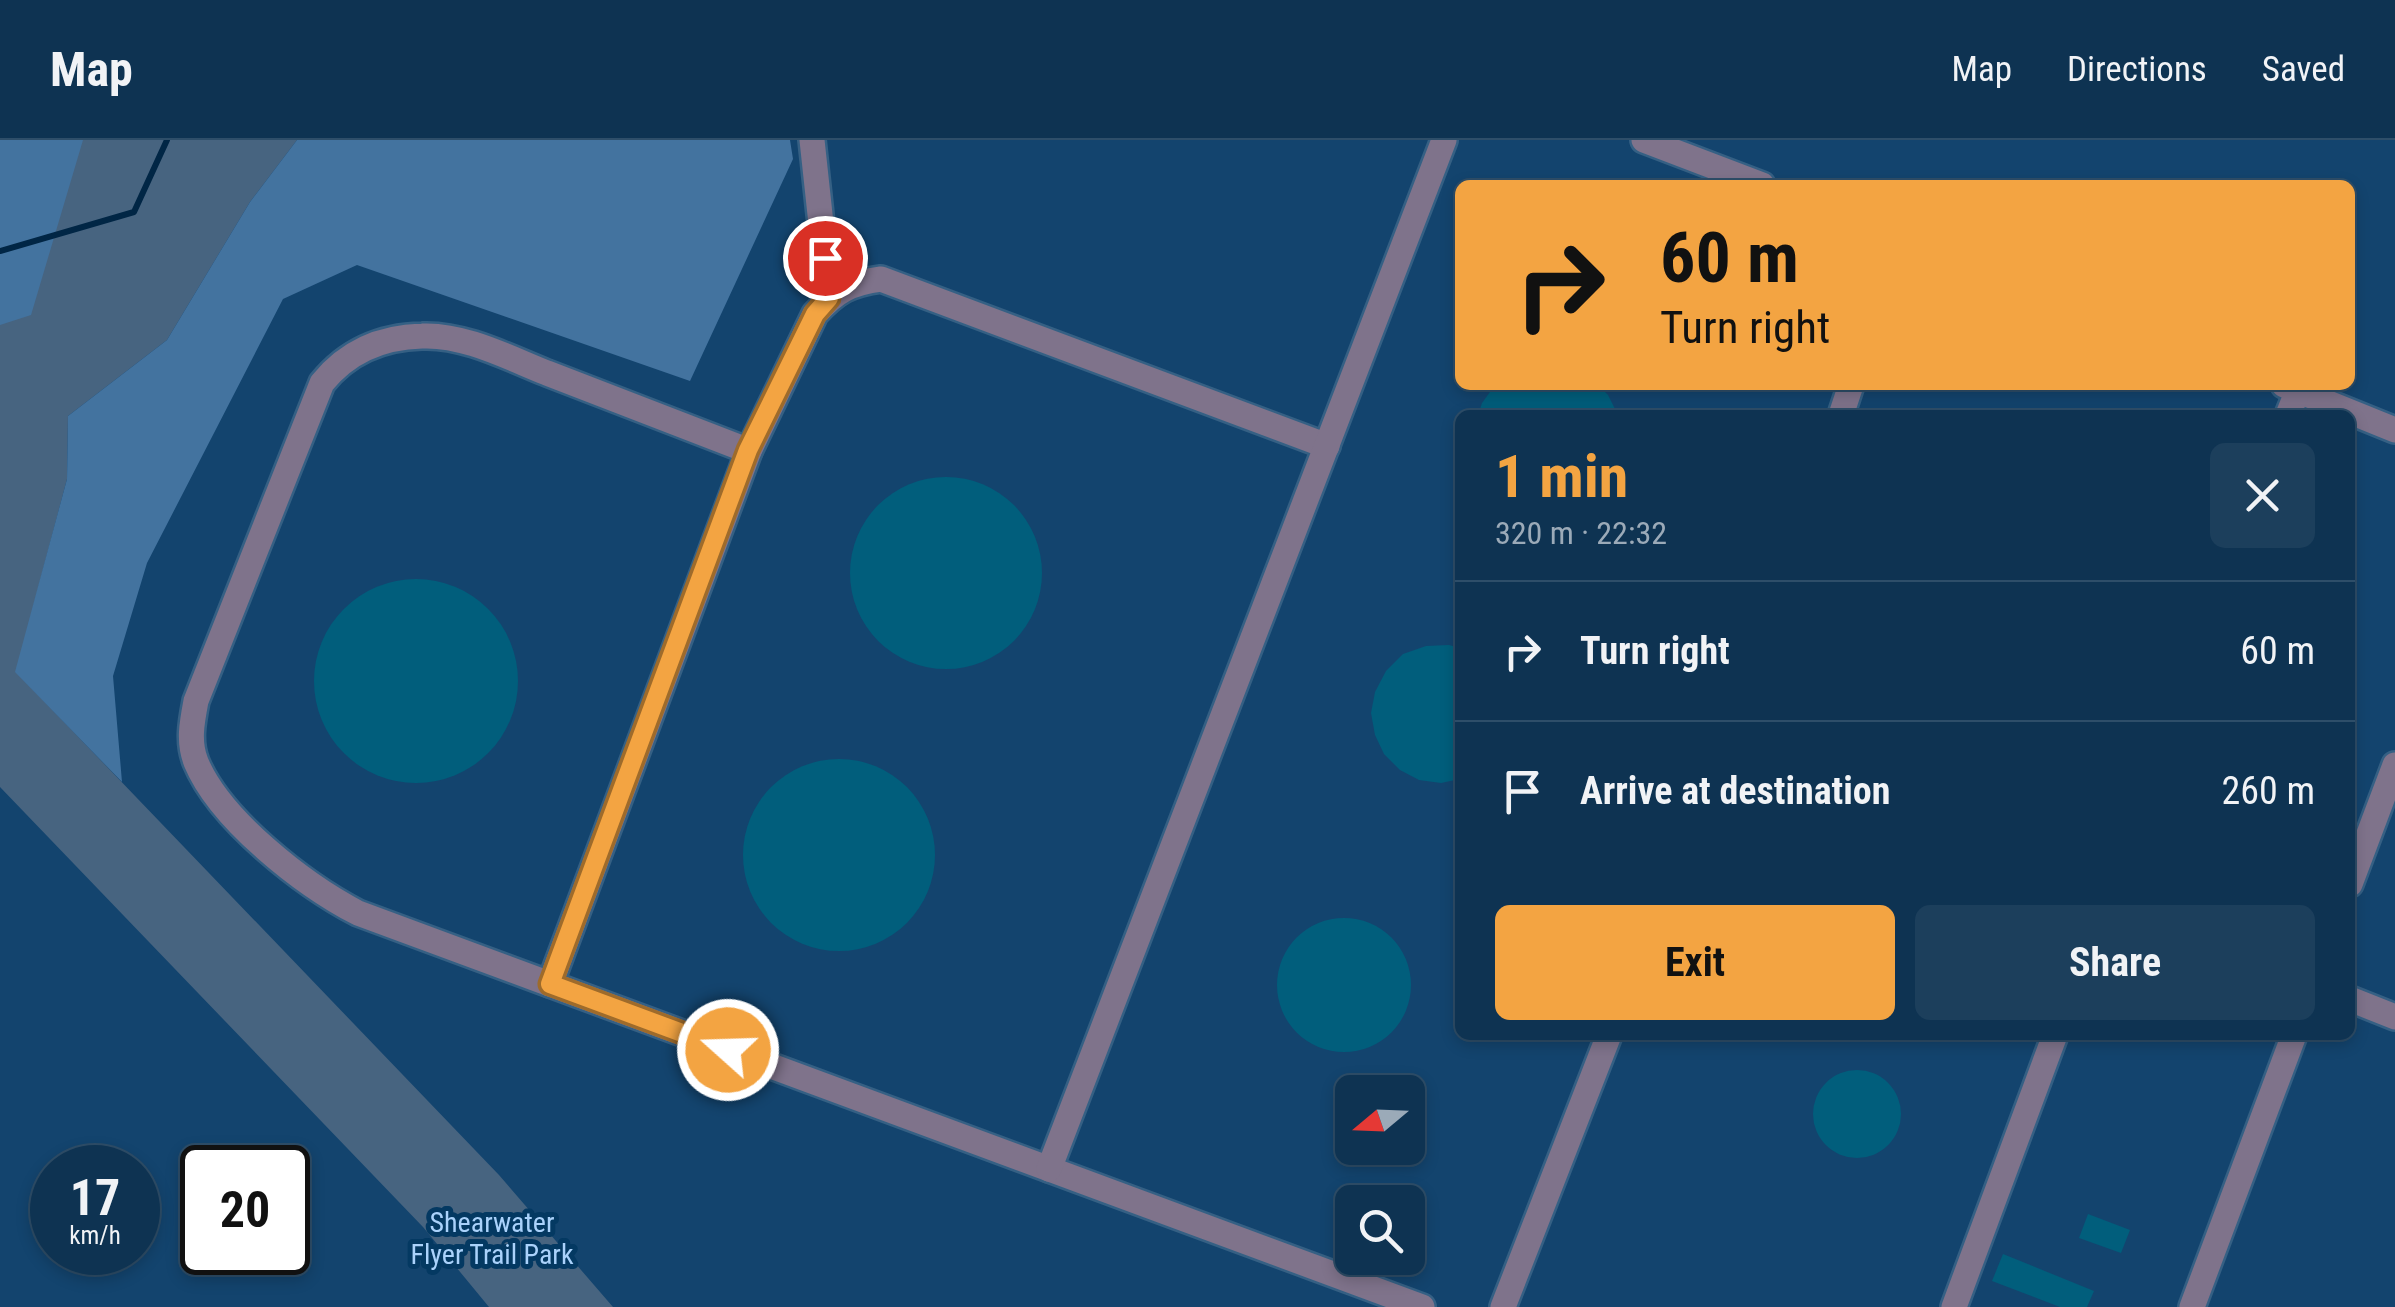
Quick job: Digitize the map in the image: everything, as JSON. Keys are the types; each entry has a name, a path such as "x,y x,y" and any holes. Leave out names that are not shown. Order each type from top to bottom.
{"lane":[{"path":"812,140 829,298"},
{"path":"1049,1169 1444,140"},
{"path":"1644,140 1749,180"},
{"path":"550,984 748,450 815,314 829,298 855,282 881,278 1327,446"},
{"path":"748,450 472,344 424,335 386,341 354,352 338,363 322,383 196,702 190,733 196,762 221,801 298,877 358,913 1422,1307"},
{"path":"2290,397 2331,410"},
{"path":"2355,417 2395,430"},
{"path":"2355,871 2395,765"},
{"path":"2355,1001 2395,1017"},
{"path":"1503,1307 1606,1040"},
{"path":"1954,1307 2053,1040"},
{"path":"2192,1307 2292,1040"}],"green space":[{"name":"Shearwater Flyer Trail Park","path":"53,140 297,140 250,202 167,340 68,416 67,479 16,672 499,1175 613,1307 489,1307 423,1227 0,787 0,173"}],"shaded area":[{"path":"0,140 83,140 31,315 0,325"},
{"path":"297,140 790,140 793,159 690,381 357,265 283,299 147,563 113,676 122,782 15,672 67,479 68,416 167,340 250,202"}],"building":[{"path":"1491,390 1603,390 1616,410 1480,410"},
{"path":"946,477 983,484 1014,505 1035,536 1042,573 1035,610 1014,641 983,662 946,669 909,662 878,641 857,610 850,573 857,536 878,505 909,484"},
{"path":"416,579 455,586 488,609 511,642 518,681 511,720 488,753 455,776 416,783 377,776 344,753 321,720 314,681 321,642 344,609 377,586"},
{"path":"1426,646 1455,647 1455,780 1441,783 1419,780 1400,770 1384,754 1371,713 1375,692 1386,671 1403,654"},
{"path":"839,759 876,767 907,787 927,818 935,855 927,892 907,923 876,943 839,951 802,943 771,923 751,892 743,855 751,818 771,787 802,767"},
{"path":"1344,918 1370,923 1392,937 1406,959 1411,985 1406,1011 1392,1033 1370,1047 1344,1052 1318,1047 1296,1033 1282,1011 1277,985 1282,959 1296,937 1318,923"},
{"path":"1857,1070 1882,1077 1894,1089 1901,1114 1894,1139 1882,1151 1857,1158 1832,1151 1820,1139 1813,1114 1820,1089 1832,1077"},
{"path":"2088,1214 2130,1230 2121,1253 2079,1238"},
{"path":"2003,1254 2094,1291 2087,1307 2060,1307 1992,1281"}],"waterway":[{"path":"0,251 134,212 167,140"}],"route":[{"path":"728,1050 550,984 748,450 815,314 829,298 825,258"}]}
